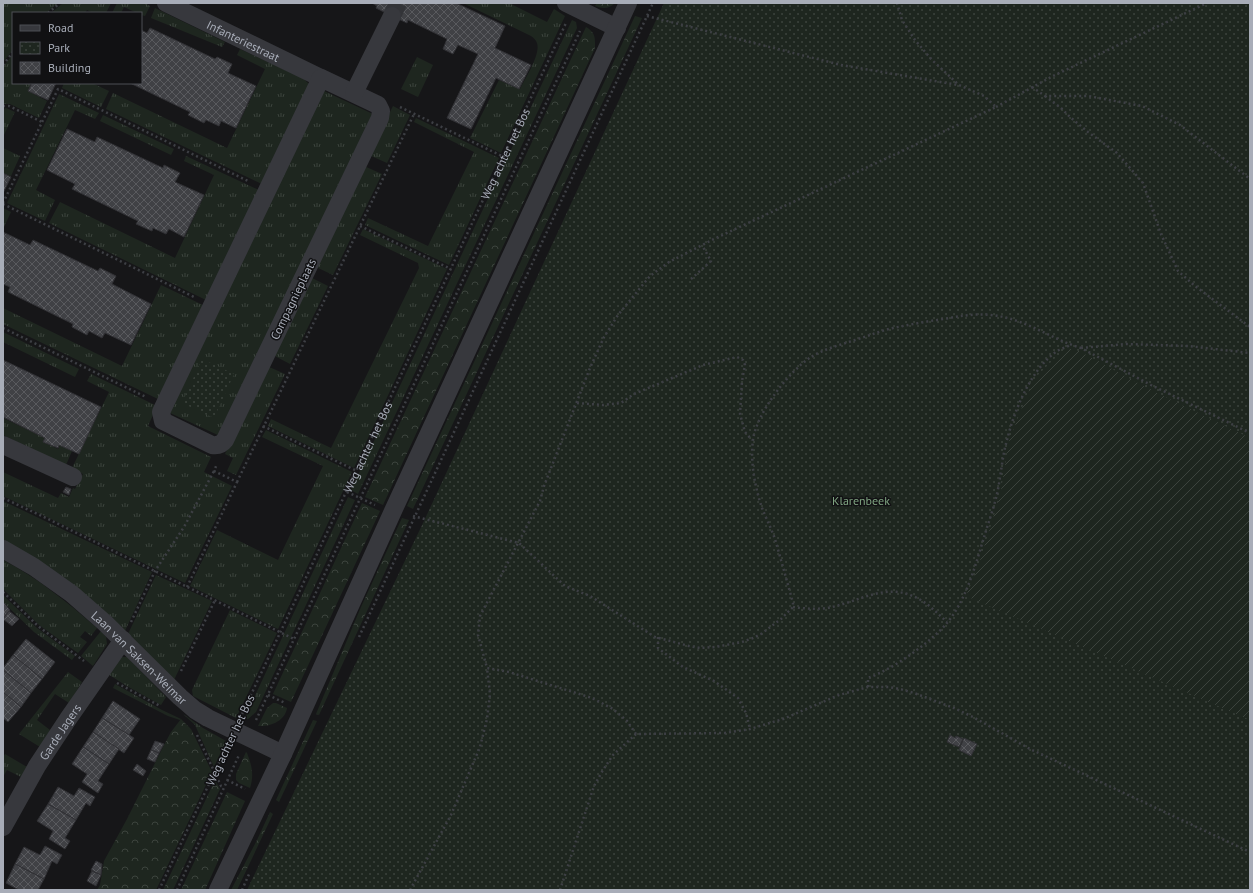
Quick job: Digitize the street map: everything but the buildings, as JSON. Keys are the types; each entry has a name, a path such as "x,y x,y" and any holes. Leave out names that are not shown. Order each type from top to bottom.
{"street":[{"name":"Infanteriestraat","path":"166,3 321,78"},
{"path":"218,890 283,754 393,511 628,3"},
{"path":"576,8 617,28"},
{"path":"354,93 392,16"},
{"path":"215,446 163,421 161,412 321,78 378,105"},
{"name":"Compagnieplaats","path":"215,446 225,440 377,125 381,111 378,105"},
{"path":"3,445 73,477"},
{"name":"Laan van Saksen-Weimar","path":"3,549 34,567 72,594 123,640 183,701 195,710 283,754"},
{"name":"Garde Jagers","path":"3,827 37,766 123,640"}],"path":[{"path":"49,12 60,3"},
{"path":"358,640 653,3"},
{"path":"897,3 902,20 915,40 932,60 959,85"},
{"path":"410,890 451,815 480,747 488,719 490,694 487,668 478,635 480,616 540,501 544,486 590,368 604,338 618,314 650,276 669,262 702,245 820,188 996,107 1053,76 1207,3"},
{"name":"Weg achter het Bos","path":"177,890 224,787 241,733 280,632 576,8"},
{"name":"Weg achter het Bos","path":"159,890 215,772 241,733 294,639 360,499 576,8"},
{"path":"647,16 841,65 959,85 984,96 996,107"},
{"path":"3,65 12,53"},
{"path":"1032,87 1117,153 1143,183 1161,234 1178,270 1195,286 1250,327"},
{"path":"212,306 3,203 58,89 268,191"},
{"path":"1045,96 1088,96 1142,106 1180,125 1250,179"},
{"path":"378,105 392,104 504,157"},
{"path":"3,106 9,106 42,122"},
{"path":"187,587 414,114"},
{"path":"360,226 451,269"},
{"path":"691,279 711,261 702,245"},
{"path":"793,607 776,544 757,491 753,469 752,441 760,419 771,399 802,363 834,346 879,332 966,315 991,315 1008,318 1071,345 1082,348 1151,385 1250,433"},
{"path":"3,328 164,406"},
{"path":"1082,348 1126,344 1180,346 1250,353"},
{"path":"868,687 868,678 884,671 915,652 947,622 963,595 974,569 997,494 1007,440 1014,417 1024,394 1035,375 1050,357 1059,350 1071,345"},
{"path":"577,403 603,405 621,403 634,394 703,365 737,357 743,360 745,366 740,414 745,432 752,441"},
{"path":"263,426 357,471"},
{"path":"123,640 154,572 184,527 214,471 218,460 215,446"},
{"path":"214,471 237,482"},
{"path":"347,492 381,508 519,542 565,586 590,596 647,632 658,637 689,646 700,648 715,647 742,642 753,638 781,619 793,607"},
{"path":"3,498 294,639"},
{"name":"Laan van Saksen-Weimar","path":"3,592 38,626 100,672 124,687 163,708 172,689"},
{"path":"793,607 813,609 834,607 878,593 895,592 911,595 921,600 930,606 947,622"},
{"path":"172,689 215,600"},
{"path":"658,637 658,648 683,667 714,681 738,698 746,713 750,729"},
{"path":"487,668 509,672 592,698 614,709 627,721 636,734"},
{"path":"560,890 594,786 613,755 636,734 725,734 750,729 784,719 839,695 868,687 884,686 914,693 974,717 1030,749 1250,852"},
{"path":"196,734 221,786 224,787"},
{"path":"242,890 253,866"}],"green space":[{"path":"3,3 58,3 47,12 12,12 12,51 3,62"},
{"path":"63,3 111,3 106,12 91,12 87,10 86,12 52,12"},
{"path":"117,3 145,3 150,6 145,16 142,15 142,12 135,12 124,7 122,12 112,12"},
{"path":"463,3 509,3 547,22 554,9 565,16 501,153 470,138 499,80 520,89 535,60 538,48 537,43 531,36"},
{"path":"597,3 615,3 603,8 595,6"},
{"name":"Klarenbeek","path":"664,3 1250,3 1250,890 247,890 424,521"},
{"path":"155,8 225,42 222,47 151,18"},
{"path":"635,16 642,18 413,509 407,506"},
{"path":"572,20 576,22 577,28 358,494 351,490"},
{"path":"586,27 593,34 595,39 595,48 383,505 365,497"},
{"path":"240,49 304,79 310,85 264,185 106,109 113,93 227,148 265,69 237,55"},
{"path":"12,55 12,84 31,84 28,91 47,101 39,118 10,104 3,104 3,67"},
{"path":"417,57 433,65 418,97 401,89"},
{"path":"64,84 94,84 109,91 101,107 62,88"},
{"path":"324,91 375,115 220,436 168,412"},
{"path":"59,94 99,113 95,119 75,110 36,190 55,200 45,221 7,203"},
{"path":"393,106 410,115 387,163 369,155"},
{"path":"6,108 15,112 3,137 3,109"},
{"path":"103,115 174,149 171,155 100,121"},
{"path":"416,118 499,158 449,265 365,225 368,218 428,246 474,152 414,122"},
{"path":"3,148 20,156 11,176 3,173"},
{"path":"186,156 261,191 208,301 49,223 60,202 175,258 214,175 184,161"},
{"path":"364,166 382,174 333,275 316,267"},
{"path":"3,208 11,212 3,229"},
{"path":"363,229 447,269 354,468 268,426 271,419 331,448 419,268 418,263 360,235"},
{"path":"310,277 328,286 290,364 273,355"},
{"path":"161,285 205,306 160,400 3,324 3,308 122,366"},
{"path":"3,332 79,369 75,377 3,342"},
{"path":"1070,349 1079,351 1149,389 1250,438 1250,720 966,596 977,570 1000,496 1009,441 1027,395 1037,376 1061,353"},
{"path":"202,359 234,374 214,418 182,403"},
{"path":"267,366 285,374 236,475 227,471 233,458 225,454"},
{"path":"91,374 157,406 148,426 211,457 204,472 232,486 185,583 3,496 3,472 58,498 61,493 69,497 73,488 75,489 83,474 72,468 109,392 87,381"},
{"path":"3,418 45,438 43,442 58,449 60,445 72,451 66,465 3,435"},
{"path":"266,430 352,472 278,629 190,586 217,530 278,560 323,466 262,437"},
{"path":"348,497 355,500 256,712 248,719 244,719"},
{"path":"3,501 152,572 125,631 17,548 3,540"},
{"path":"362,503 380,511 291,702 273,694"},
{"path":"402,518 409,520 319,715 316,714 361,607"},
{"path":"3,560 16,567 64,600 97,628 91,636 85,631 80,637 87,642 78,653 39,625 3,589"},
{"path":"156,575 212,601 174,680 128,634"},
{"path":"3,595 37,628 75,656 72,660 34,632 3,602"},
{"path":"230,610 277,633 236,718 193,696 192,690"},
{"path":"101,631 106,637 107,644 93,666 81,656"},
{"path":"121,657 127,657 166,697 161,705 108,674"},
{"path":"68,672 82,682 69,703 55,694 37,720 50,730 40,747 19,734"},
{"path":"115,684 181,719 168,716 113,688"},
{"path":"273,703 287,708 286,713 280,720 272,724 258,726 267,708"},
{"path":"183,714 203,728 226,741 214,767 195,725"},
{"path":"181,719 191,729 212,772 156,890 97,890 100,885 104,861 171,732"},
{"path":"313,720 317,721 279,802 276,800"},
{"path":"246,752 252,770 250,788 236,780 236,774"},
{"path":"5,754 27,767 21,777 7,770 3,777 3,757"},
{"path":"215,780 220,789 173,890 163,890"},
{"path":"227,792 245,801 205,890 181,890"},
{"path":"270,812 273,814 237,890 231,890 257,840"}],"tunnel":[{"path":"392,16 398,3"}]}
